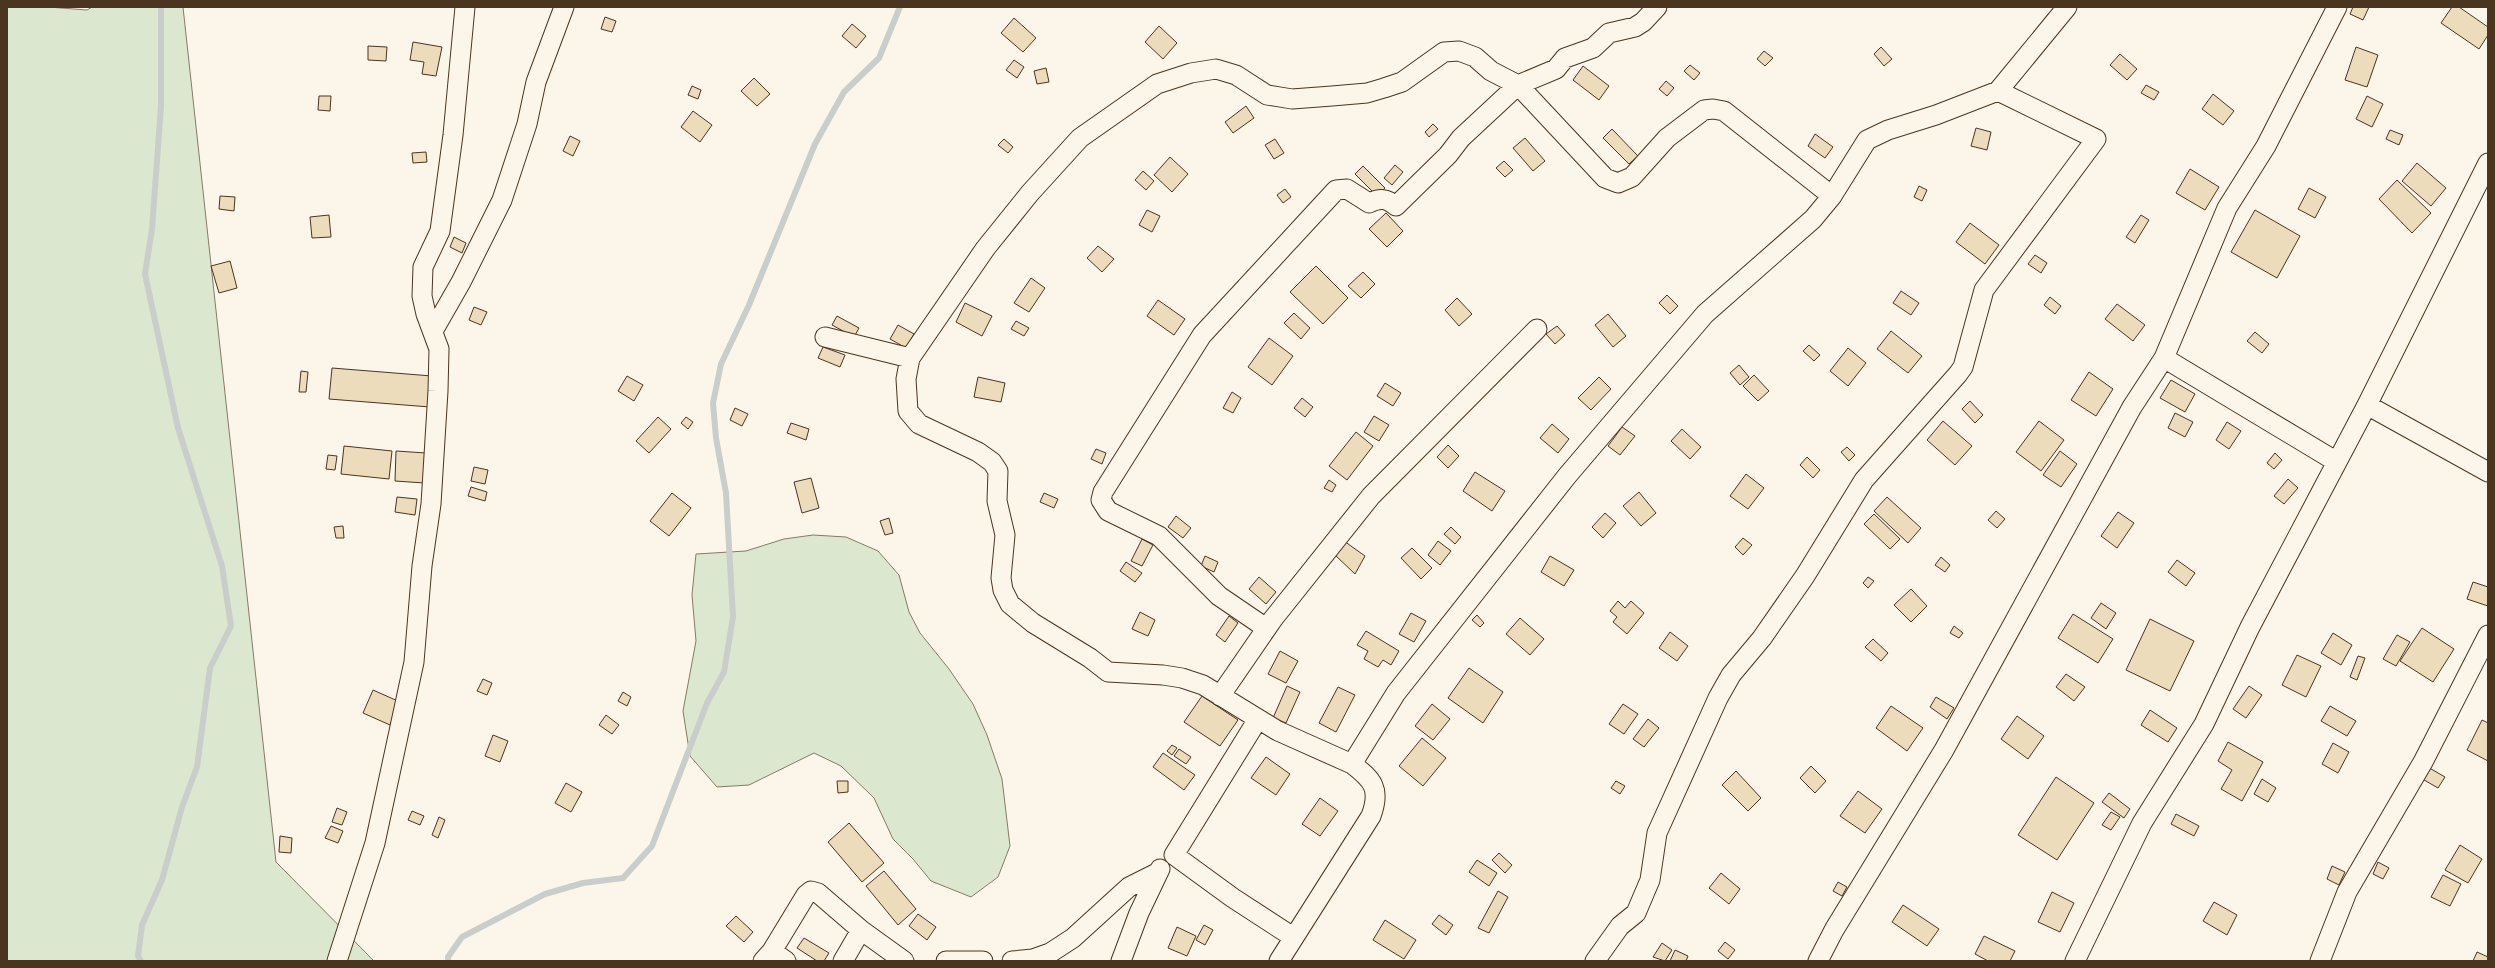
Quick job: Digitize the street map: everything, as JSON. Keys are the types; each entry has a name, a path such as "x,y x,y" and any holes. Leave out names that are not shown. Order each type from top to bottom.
{"street":[{"path":"337,961 375,843 414,662 422,566 431,504 439,349 426,314 422,296 423,267 440,232 453,135 465,7"},
{"path":"433,331 461,282 502,200 527,124 536,82 564,7"},
{"path":"1266,628 1219,596 1159,536 1108,511 1101,500 1103,492 1202,335 1336,190 1347,189 1369,203 1380,198 1389,200 1396,206 1448,155 1461,138 1518,85 1556,69 1565,58 1593,48 1609,33 1635,27 1643,22 1657,7"},
{"path":"1352,764 1396,693 1568,476 1705,314 1812,219 1832,196 1867,140 1888,130 1936,115 1998,91 2067,7"},
{"path":"1818,961 1834,930 1944,750 2132,407 2164,358 2227,208 2266,146 2337,7"},
{"path":"1279,961 1371,816 1375,806 1376,796 1372,781 1352,764 1306,744 1258,719 1203,685 1182,678 1108,672 1090,658 1033,623 1010,604 1003,590 1001,578 1005,535 997,501 998,471 992,462 978,452 919,424 908,411 906,378 910,358 985,249 1030,193 1080,138 1157,84 1191,74 1216,69 1236,75 1266,95 1292,99 1367,93 1402,82 1444,52 1459,51 1476,57 1491,71 1518,85 1605,178 1611,182 1618,183 1632,177 1667,138 1704,110 1713,109 1724,111 1832,196"},
{"path":"1595,961 1620,926 1636,913 1650,880 1657,833 1718,698 1731,675 1762,638 1801,582 1864,480 1963,367 1984,290 2096,139 1998,91"},
{"path":"2075,961 2142,823 2204,724 2250,627 2367,405 2488,163"},
{"path":"1220,696 1266,628 1371,496 1538,329"},
{"path":"825,337 910,358"},
{"path":"2164,358 2337,462"},
{"path":"2367,405 2488,472"},
{"path":"2320,961 2347,892 2423,762 2488,635"},
{"path":"1121,961 1139,912 1158,873 1174,855 1258,719"},
{"path":"1174,855 1233,898 1293,937"},
{"path":"1012,961 1033,959 1050,953 1073,938 1129,886 1158,873"},
{"path":"774,958 806,895 811,892 818,893 861,930 904,961"},
{"path":"843,961 861,930"},
{"path":"946,961 983,961"}],"green space":[{"path":"7,7 48,7 87,10 92,7 183,7 276,862 374,961 7,961"},
{"path":"813,535 846,537 878,551 899,575 909,612 920,633 949,669 973,704 987,735 1002,779 1010,846 998,877 971,897 931,881 913,859 893,839 874,798 841,766 814,753 749,785 717,787 690,756 683,711 696,641 692,595 696,554 746,551 784,539"}],"building":[{"path":"2353,7 2369,7 2363,20 2350,14"},
{"path":"2452,7 2459,7 2488,27 2488,35 2479,49 2441,23"},
{"path":"605,17 616,21 612,32 601,29"},
{"path":"1014,18 1036,38 1023,52 1001,33"},
{"path":"852,24 866,36 856,48 842,36"},
{"path":"1159,26 1177,43 1163,59 1145,42"},
{"path":"413,42 442,47 436,76 422,74 424,62 410,60"},
{"path":"368,46 387,47 386,61 368,60"},
{"path":"1881,47 1892,59 1884,66 1874,54"},
{"path":"2356,47 2378,55 2367,87 2345,80"},
{"path":"1764,51 1773,58 1765,66 1757,59"},
{"path":"2120,54 2137,69 2127,80 2110,65"},
{"path":"1014,60 1024,67 1017,78 1006,70"},
{"path":"1690,65 1700,73 1694,80 1684,71"},
{"path":"1583,66 1609,86 1599,100 1573,80"},
{"path":"1046,68 1049,82 1037,84 1034,71"},
{"path":"754,78 770,94 757,106 741,91"},
{"path":"1666,81 1674,88 1667,96 1659,89"},
{"path":"2146,85 2159,92 2154,100 2141,93"},
{"path":"692,86 701,90 698,99 688,95"},
{"path":"2213,94 2234,111 2223,125 2202,109"},
{"path":"319,96 331,96 330,111 318,110"},
{"path":"2367,96 2383,104 2372,127 2356,119"},
{"path":"1246,106 1254,118 1233,133 1225,122"},
{"path":"693,111 712,125 700,142 681,127"},
{"path":"1433,124 1438,129 1429,137 1425,132"},
{"path":"1976,128 1991,132 1987,150 1971,146"},
{"path":"1612,129 1638,156 1629,164 1603,138"},
{"path":"2390,130 2403,135 2399,145 2386,139"},
{"path":"1815,134 1833,147 1825,158 1808,146"},
{"path":"570,136 580,141 573,156 563,151"},
{"path":"1525,138 1545,161 1533,171 1513,148"},
{"path":"1004,139 1013,147 1008,153 998,145"},
{"path":"1275,139 1284,153 1274,159 1265,145"},
{"path":"426,152 427,162 413,163 412,153"},
{"path":"1170,157 1188,174 1172,192 1154,175"},
{"path":"1504,161 1513,170 1505,177 1496,168"},
{"path":"2417,163 2446,188 2431,206 2402,181"},
{"path":"1395,165 1403,172 1392,185 1384,178"},
{"path":"1363,166 1385,188 1377,196 1355,174"},
{"path":"2190,169 2219,187 2205,210 2176,193"},
{"path":"1143,171 1154,181 1146,190 1135,180"},
{"path":"2397,180 2431,213 2412,233 2379,199"},
{"path":"1919,186 1927,190 1922,201 1914,197"},
{"path":"2309,188 2326,197 2315,218 2298,209"},
{"path":"1285,189 1291,197 1283,203 1277,195"},
{"path":"220,196 235,197 234,211 219,209"},
{"path":"1147,210 1160,216 1152,232 1139,225"},
{"path":"2255,210 2300,236 2277,278 2231,252"},
{"path":"1386,213 1403,231 1387,247 1369,229"},
{"path":"329,215 331,237 312,238 310,217"},
{"path":"2141,215 2149,220 2135,243 2126,237"},
{"path":"1970,223 1999,245 1985,264 1956,242"},
{"path":"454,237 466,243 462,253 450,247"},
{"path":"1098,246 1114,259 1102,272 1087,258"},
{"path":"2035,255 2047,263 2041,273 2028,264"},
{"path":"230,261 237,288 219,293 211,266"},
{"path":"1316,266 1348,298 1323,324 1290,292"},
{"path":"1363,272 1375,284 1361,298 1348,286"},
{"path":"1031,278 1045,288 1029,312 1014,303"},
{"path":"1901,291 1919,303 1911,315 1893,303"},
{"path":"1667,295 1678,306 1670,314 1659,303"},
{"path":"2050,297 2061,306 2055,314 2044,305"},
{"path":"1457,298 1472,314 1459,326 1445,310"},
{"path":"1158,300 1185,319 1174,335 1147,316"},
{"path":"965,303 992,316 982,336 956,322"},
{"path":"2117,304 2145,325 2133,341 2105,319"},
{"path":"474,307 487,312 481,325 469,320"},
{"path":"1294,313 1310,328 1301,339 1284,323"},
{"path":"1608,314 1626,336 1613,347 1595,325"},
{"path":"837,316 859,328 854,337 832,325"},
{"path":"1016,321 1029,328 1024,336 1011,329"},
{"path":"898,325 914,334 906,348 890,339"},
{"path":"1557,326 1565,335 1555,344 1546,334"},
{"path":"1891,331 1922,356 1908,373 1877,349"},
{"path":"2255,332 2269,344 2262,353 2247,341"},
{"path":"1269,338 1293,356 1272,385 1248,367"},
{"path":"1809,345 1820,355 1814,361 1803,351"},
{"path":"823,347 845,355 840,367 818,358"},
{"path":"1848,348 1866,363 1848,386 1830,371"},
{"path":"1739,365 1749,377 1740,385 1730,373"},
{"path":"332,368 432,376 430,407 329,399"},
{"path":"301,371 308,372 306,392 299,392"},
{"path":"2089,372 2113,389 2096,416 2071,400"},
{"path":"1754,375 1769,391 1758,401 1743,386"},
{"path":"627,376 643,385 634,401 618,391"},
{"path":"978,377 1005,383 1001,402 974,397"},
{"path":"1599,377 1611,389 1591,410 1578,398"},
{"path":"2171,380 2195,394 2185,412 2160,398"},
{"path":"1385,383 1401,393 1393,406 1377,396"},
{"path":"1232,392 1241,398 1233,413 1223,408"},
{"path":"1302,398 1313,407 1305,417 1294,408"},
{"path":"1970,401 1983,415 1975,423 1962,409"},
{"path":"735,408 748,414 742,426 730,420"},
{"path":"2175,413 2193,422 2185,437 2168,428"},
{"path":"1374,416 1389,425 1379,441 1364,432"},
{"path":"658,417 671,429 649,453 636,441"},
{"path":"686,417 693,422 688,429 681,423"},
{"path":"1943,421 1972,446 1955,465 1927,440"},
{"path":"2039,421 2064,440 2041,471 2016,452"},
{"path":"2227,422 2241,431 2229,449 2216,440"},
{"path":"791,423 809,429 806,440 787,433"},
{"path":"1552,424 1569,439 1558,453 1540,438"},
{"path":"1622,427 1635,436 1620,455 1608,446"},
{"path":"1682,429 1701,447 1690,459 1671,441"},
{"path":"1356,432 1373,446 1347,480 1329,466"},
{"path":"1448,445 1459,456 1448,468 1437,457"},
{"path":"344,446 392,451 389,479 341,474"},
{"path":"1847,447 1855,455 1849,461 1841,452"},
{"path":"1096,449 1106,453 1102,464 1091,459"},
{"path":"396,451 426,453 424,483 395,481"},
{"path":"2060,451 2077,464 2061,487 2043,475"},
{"path":"2275,453 2282,460 2274,469 2267,463"},
{"path":"328,455 337,456 335,470 326,469"},
{"path":"1807,457 1820,470 1813,478 1800,465"},
{"path":"474,467 488,470 485,484 471,481"},
{"path":"1475,472 1505,491 1492,511 1463,491"},
{"path":"1746,474 1764,488 1748,509 1730,496"},
{"path":"811,478 819,508 802,513 794,482"},
{"path":"2288,479 2298,488 2284,504 2274,496"},
{"path":"1329,480 1336,485 1332,492 1324,488"},
{"path":"471,487 487,492 485,501 468,496"},
{"path":"1639,492 1656,513 1641,526 1623,506"},
{"path":"672,493 691,508 669,536 650,521"},
{"path":"1044,493 1058,499 1054,508 1040,502"},
{"path":"397,497 417,499 415,515 395,512"},
{"path":"1887,497 1921,528 1908,543 1874,511"},
{"path":"1996,511 2005,519 1997,528 1988,520"},
{"path":"2118,512 2134,523 2117,548 2101,536"},
{"path":"1605,513 1616,523 1603,538 1592,527"},
{"path":"1874,514 1900,539 1890,549 1864,524"},
{"path":"1176,516 1191,528 1183,538 1168,527"},
{"path":"889,518 893,533 885,535 880,521"},
{"path":"343,526 344,538 336,538 334,527"},
{"path":"1451,527 1461,537 1455,544 1444,534"},
{"path":"1743,538 1752,545 1743,555 1735,547"},
{"path":"1142,539 1153,545 1142,566 1131,561"},
{"path":"1344,541 1365,556 1355,574 1335,555"},
{"path":"1438,541 1451,551 1440,565 1428,555"},
{"path":"1412,548 1432,568 1421,579 1401,558"},
{"path":"1205,556 1218,562 1214,572 1201,566"},
{"path":"1550,556 1574,570 1564,586 1541,572"},
{"path":"1941,557 1950,565 1945,572 1935,565"},
{"path":"2177,560 2195,573 2186,586 2168,572"},
{"path":"1126,562 1142,573 1135,582 1120,571"},
{"path":"1259,577 1276,592 1266,604 1249,589"},
{"path":"1868,577 1874,581 1868,588 1863,583"},
{"path":"2473,582 2488,587 2488,606 2467,599"},
{"path":"1911,589 1927,606 1911,622 1894,605"},
{"path":"1618,601 1625,608 1631,601 1644,613 1627,634 1613,622 1617,617 1610,611"},
{"path":"2101,603 2116,613 2106,629 2091,618"},
{"path":"1140,612 1155,620 1148,636 1132,629"},
{"path":"1411,613 1426,621 1414,642 1399,634"},
{"path":"2073,614 2113,639 2098,663 2058,638"},
{"path":"1477,615 1484,623 1480,627 1472,620"},
{"path":"1229,616 1238,623 1225,642 1216,635"},
{"path":"1520,618 1544,639 1530,655 1506,634"},
{"path":"2150,619 2194,641 2170,691 2126,670"},
{"path":"1954,626 1963,633 1959,638 1950,633"},
{"path":"2422,628 2454,649 2433,682 2400,661"},
{"path":"1366,631 1399,651 1391,665 1383,660 1378,667 1364,659 1368,651 1357,645"},
{"path":"1670,632 1688,646 1677,661 1659,648"},
{"path":"2333,633 2352,645 2341,665 2321,653"},
{"path":"2397,635 2410,642 2396,666 2383,659"},
{"path":"1873,639 1888,653 1881,661 1865,647"},
{"path":"1280,651 1298,661 1286,683 1268,674"},
{"path":"2297,655 2321,666 2306,697 2282,685"},
{"path":"2358,656 2365,658 2357,680 2350,677"},
{"path":"1469,668 1503,692 1483,723 1448,698"},
{"path":"2066,674 2085,687 2074,701 2056,687"},
{"path":"483,679 492,683 487,695 477,691"},
{"path":"1287,686 1300,692 1286,723 1273,718"},
{"path":"2249,686 2262,695 2246,718 2233,709"},
{"path":"1338,687 1355,695 1336,732 1319,723"},
{"path":"373,690 400,702 390,725 363,713"},
{"path":"623,692 631,697 627,706 618,701"},
{"path":"1202,696 1238,720 1220,746 1184,722"},
{"path":"1936,697 1954,708 1947,719 1930,707"},
{"path":"1432,704 1450,719 1433,740 1415,726"},
{"path":"1623,704 1638,714 1624,734 1609,724"},
{"path":"1891,706 1923,728 1907,751 1876,728"},
{"path":"2330,706 2356,721 2347,736 2321,721"},
{"path":"2150,710 2177,728 2168,742 2141,725"},
{"path":"606,715 619,725 612,734 599,725"},
{"path":"2017,716 2044,736 2028,759 2001,739"},
{"path":"1648,719 1659,728 1644,747 1633,739"},
{"path":"2482,720 2488,723 2488,761 2467,750"},
{"path":"493,735 508,741 500,762 485,756"},
{"path":"1422,738 1446,758 1423,786 1399,766"},
{"path":"2228,742 2263,762 2242,801 2221,789 2232,770 2218,761"},
{"path":"2333,743 2349,752 2338,773 2322,764"},
{"path":"1172,745 1177,748 1172,755 1167,751"},
{"path":"1179,749 1191,757 1186,764 1174,756"},
{"path":"1163,753 1195,775 1184,790 1153,767"},
{"path":"1266,757 1290,774 1276,795 1251,778"},
{"path":"1811,766 1826,781 1815,793 1800,778"},
{"path":"2426,766 2445,777 2438,788 2419,777"},
{"path":"1736,771 1761,798 1748,811 1722,785"},
{"path":"2056,777 2094,803 2057,860 2018,835"},
{"path":"2262,779 2276,788 2268,802 2254,794"},
{"path":"837,781 848,781 848,792 838,793"},
{"path":"1616,781 1625,786 1620,794 1611,788"},
{"path":"566,783 582,792 571,812 555,803"},
{"path":"1858,791 1882,809 1865,833 1840,816"},
{"path":"2109,793 2130,809 2124,818 2102,802"},
{"path":"1320,798 1338,811 1320,836 1302,824"},
{"path":"337,808 347,812 342,825 332,822"},
{"path":"412,811 424,816 420,825 408,820"},
{"path":"2111,812 2120,817 2111,830 2102,825"},
{"path":"2176,814 2199,826 2194,836 2171,824"},
{"path":"439,817 445,820 438,838 432,835"},
{"path":"849,823 884,863 862,882 828,842"},
{"path":"331,826 343,831 338,843 325,838"},
{"path":"280,836 292,838 291,853 279,852"},
{"path":"2460,845 2482,859 2468,883 2445,870"},
{"path":"1499,853 1512,865 1505,873 1492,860"},
{"path":"1477,860 1497,873 1489,886 1469,872"},
{"path":"2378,862 2389,868 2383,879 2373,874"},
{"path":"2332,866 2345,872 2339,885 2327,879"},
{"path":"884,871 916,909 898,925 866,886"},
{"path":"1721,873 1740,889 1729,904 1709,888"},
{"path":"2443,875 2461,884 2450,906 2431,897"},
{"path":"1838,882 1847,887 1842,896 1833,891"},
{"path":"1498,891 1508,897 1489,933 1478,928"},
{"path":"2052,892 2074,903 2060,932 2038,922"},
{"path":"2214,902 2237,915 2227,935 2203,921"},
{"path":"1903,905 1939,929 1927,946 1892,922"},
{"path":"918,914 936,927 927,940 909,926"},
{"path":"1439,915 1453,925 1446,935 1432,924"},
{"path":"736,916 753,932 744,942 726,926"},
{"path":"1385,920 1416,940 1404,959 1373,940"},
{"path":"1204,925 1213,930 1205,945 1196,940"},
{"path":"1177,927 1196,936 1187,956 1168,948"},
{"path":"1984,936 2015,951 2010,961 1988,961 1975,954"},
{"path":"804,938 829,953 824,961 817,961 797,948"},
{"path":"1725,942 1735,950 1728,959 1718,951"},
{"path":"1662,943 1672,950 1665,961 1653,957"},
{"path":"1675,950 1688,956 1686,961 1670,961"},
{"path":"2477,952 2488,957 2488,961 2473,961"}],"waterway":[{"path":"141,961 138,956 142,925 162,880 182,807 197,767 210,668 231,626 222,566 178,428 145,274 152,229 161,106 161,7"},
{"path":"448,961 448,957 462,937 545,894 583,883 623,878 652,846 707,703 724,672 733,617 726,493 716,438 713,403 721,364 749,305 815,144 844,92 879,58 900,7"}]}
